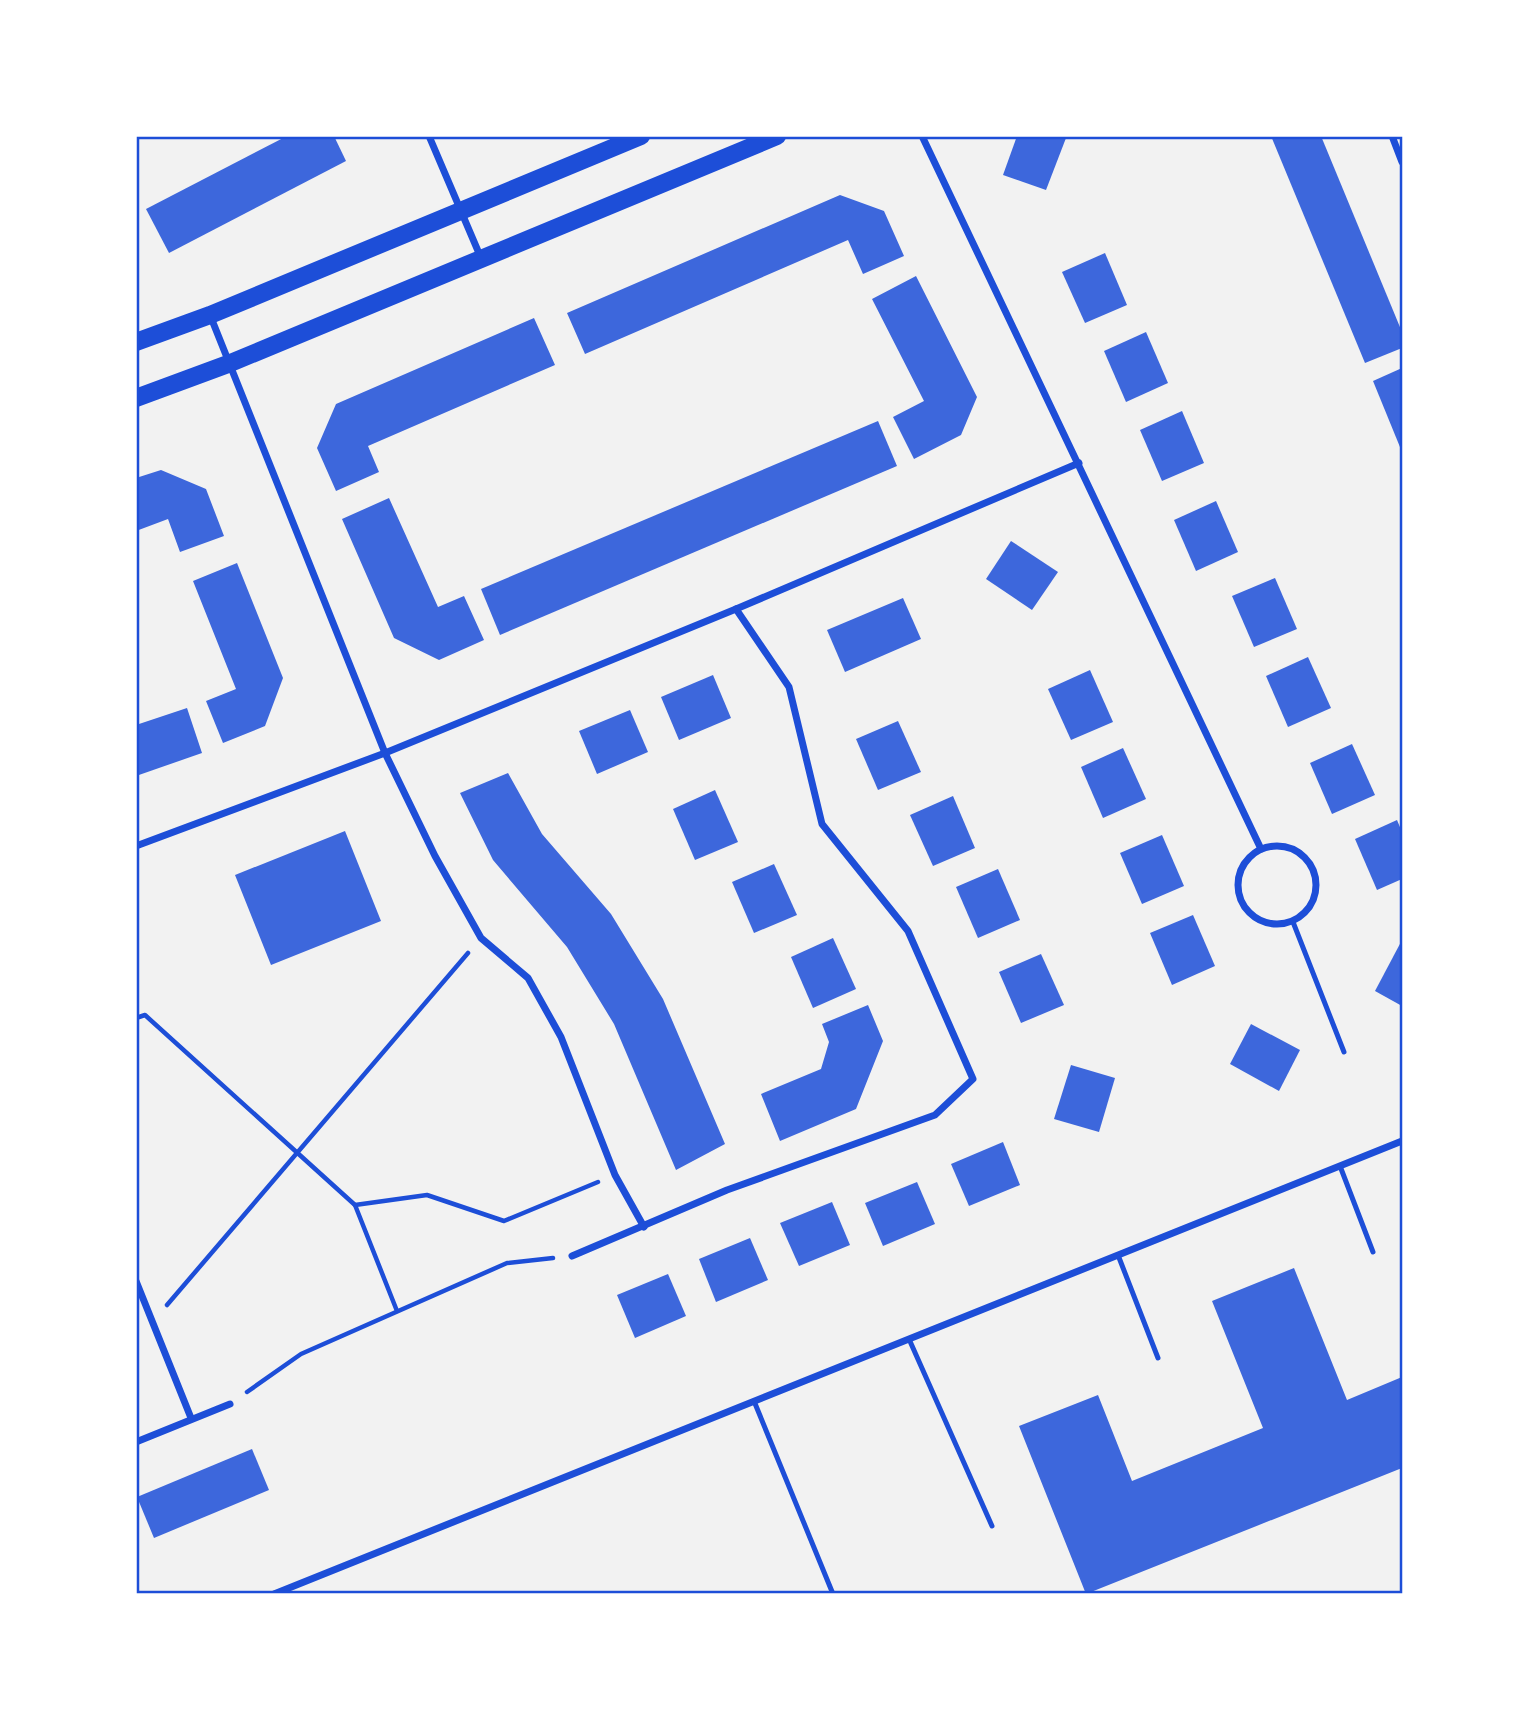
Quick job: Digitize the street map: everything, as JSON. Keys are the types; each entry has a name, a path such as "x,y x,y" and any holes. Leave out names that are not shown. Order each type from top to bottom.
{"main road":[{"path":"136,342 210,315 641,136"},
{"path":"136,397 229,364 777,136"}],"street":[{"path":"429,136 481,259"},
{"path":"922,136 1261,849"},
{"path":"1392,136 1402,162"},
{"path":"210,315 385,752 435,856 481,937 528,978 561,1037 615,1175 643,1227"},
{"path":"136,846 385,752 736,609 1079,463"},
{"path":"572,1256 727,1190 934,1115 973,1079 908,931 822,824 789,687 736,609"},
{"path":"1274,846 1298,851 1314,870 1317,882 1312,906 1304,916 1293,922 1280,925 1253,917 1238,895 1242,868 1250,857 1261,849 1274,846"},
{"path":"274,1594 1402,1141"},
{"path":"136,1281 191,1418"},
{"path":"136,1442 230,1404"}],"lane":[{"path":"1293,922 1344,1052"},
{"path":"1340,1166 1373,1252"},
{"path":"1118,1255 1158,1358"},
{"path":"909,1339 992,1526"},
{"path":"754,1401 833,1594"}],"path":[{"path":"153,1322 481,937"},
{"path":"136,1018 145,1015 355,1205 397,1311"},
{"path":"355,1205 427,1195 503,1221 615,1175"},
{"path":"230,1404 301,1354 507,1263 572,1256"}],"building":[{"path":"287,136 334,136 346,161 169,253 146,209"},
{"path":"1017,136 1066,138 1046,190 1003,175"},
{"path":"1271,136 1321,136 1402,332 1402,348 1365,363"},
{"path":"840,195 884,211 904,256 863,274 848,240 585,354 567,313"},
{"path":"1105,253 1127,305 1085,323 1062,272"},
{"path":"916,276 977,397 961,435 914,459 893,417 924,401 872,299"},
{"path":"534,318 555,365 368,446 379,472 336,491 317,448 336,404"},
{"path":"1146,332 1168,383 1126,402 1104,351"},
{"path":"1402,368 1402,452 1373,381"},
{"path":"1182,411 1204,463 1162,481 1140,430"},
{"path":"878,421 897,466 500,635 481,589"},
{"path":"161,470 206,489 224,536 180,552 168,519 136,531 136,478"},
{"path":"389,498 438,607 464,596 484,640 439,660 394,638 342,519"},
{"path":"1216,501 1238,552 1196,571 1174,520"},
{"path":"1011,541 1058,572 1032,610 986,579"},
{"path":"237,563 283,678 265,726 223,743 206,701 236,689 193,581"},
{"path":"1275,578 1297,629 1254,647 1232,596"},
{"path":"903,598 921,639 845,672 827,630"},
{"path":"1308,657 1331,708 1288,727 1266,676"},
{"path":"1090,670 1113,722 1071,740 1048,689"},
{"path":"713,675 731,718 679,740 661,697"},
{"path":"187,708 202,753 136,776 136,725"},
{"path":"630,710 648,752 597,774 579,731"},
{"path":"898,721 921,772 878,790 856,739"},
{"path":"1352,744 1375,795 1332,814 1310,763"},
{"path":"1123,748 1146,799 1103,818 1081,767"},
{"path":"508,773 542,834 611,914 663,999 725,1144 676,1170 614,1024 567,947 493,860 460,793"},
{"path":"715,790 738,842 695,860 673,809"},
{"path":"953,796 975,848 933,866 910,815"},
{"path":"1397,820 1402,832 1402,879 1377,890 1355,839"},
{"path":"345,831 381,921 271,965 235,875"},
{"path":"1162,835 1184,886 1142,904 1120,853"},
{"path":"774,864 797,915 754,933 732,882"},
{"path":"998,869 1020,920 978,938 956,887"},
{"path":"1193,915 1215,966 1172,985 1150,933"},
{"path":"833,938 856,989 813,1008 791,957"},
{"path":"1402,940 1402,1006 1375,991"},
{"path":"1041,954 1064,1005 1021,1023 999,972"},
{"path":"868,1005 883,1041 856,1109 780,1141 761,1094 821,1069 829,1042 822,1024"},
{"path":"1251,1024 1300,1050 1279,1091 1230,1064"},
{"path":"1071,1065 1115,1078 1099,1132 1054,1119"},
{"path":"1003,1142 1020,1185 969,1206 951,1164"},
{"path":"917,1182 935,1224 883,1246 865,1203"},
{"path":"832,1202 850,1245 799,1266 780,1223"},
{"path":"750,1238 768,1280 716,1302 699,1259"},
{"path":"1294,1268 1347,1400 1402,1377 1402,1468 1086,1594 1019,1426 1098,1395 1132,1481 1263,1428 1212,1301"},
{"path":"668,1274 686,1316 635,1338 617,1295"},
{"path":"252,1449 269,1490 154,1538 137,1497"}]}
